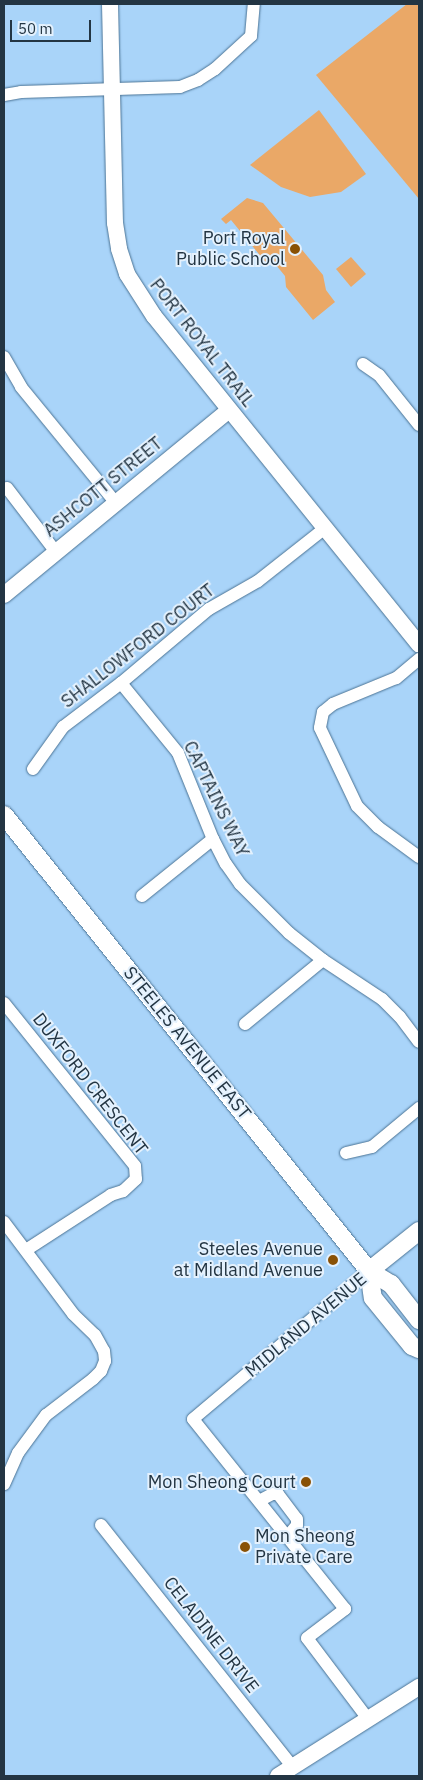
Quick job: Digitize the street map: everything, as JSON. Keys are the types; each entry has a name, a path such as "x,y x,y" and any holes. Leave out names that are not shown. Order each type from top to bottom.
{"main road":[{"name":"STEELES AVENUE EAST","path":"4,815 369,1272 391,1284 419,1320"},
{"name":"MIDLAND AVENUE","path":"369,1272 419,1231"},
{"name":"STEELES AVENUE EAST","path":"369,1272 373,1298 412,1346 419,1349"}],"street":[{"name":"PORT ROYAL TRAIL","path":"110,4 115,223 123,263 132,284 154,316 228,410 419,645"},
{"path":"4,95 22,92 112,91 180,87 207,76 251,36 254,4"},
{"path":"4,357 21,387 116,503"},
{"path":"363,364 379,375 419,425"},
{"name":"ASHCOTT STREET","path":"4,595 228,410"},
{"path":"8,488 56,552"},
{"name":"SHALLOWFORD COURT","path":"33,769 63,727 209,609 258,580 325,528"},
{"path":"419,660 396,678 333,704 324,712 320,723 320,729 357,806 378,827 419,857"},
{"name":"CAPTAINS WAY","path":"121,682 178,753 214,839 226,864 240,884 288,933 323,960 382,999 400,1017 419,1042"},
{"path":"142,896 214,839"},
{"path":"245,1024 323,960"},
{"name":"DUXFORD CRESCENT","path":"4,1004 135,1166 136,1179 123,1191 111,1195 26,1250"},
{"path":"346,1154 372,1147 419,1108"},
{"path":"4,1222 73,1314 94,1335 104,1351 105,1361 93,1379 46,1415 18,1453 4,1484"},
{"name":"MIDLAND AVENUE","path":"259,1501 194,1419 369,1272"},
{"path":"287,1536 297,1525 297,1519 278,1494 272,1494 259,1501 287,1536 345,1608 307,1638 368,1719"},
{"name":"CELADINE DRIVE","path":"101,1525 293,1767"},
{"path":"278,1776 368,1719 418,1691"}],"shaded area":[{"path":"407,4 419,4 419,199 316,75"},
{"path":"319,110 366,174 341,192 310,197 281,187 250,165"},
{"path":"247,198 263,203 323,275 326,290 335,302 313,320 286,287 285,276 276,265 267,264 231,220 226,224 221,219"},
{"path":"351,257 366,274 351,287 336,269"}],"place":[{"name":"Port Royal Public School","path":"295,249"},
{"name":"Steeles Avenue at Midland Avenue","path":"333,1260"},
{"name":"Mon Sheong Court","path":"306,1482"},
{"name":"Mon Sheong Private Care","path":"245,1547"}]}
